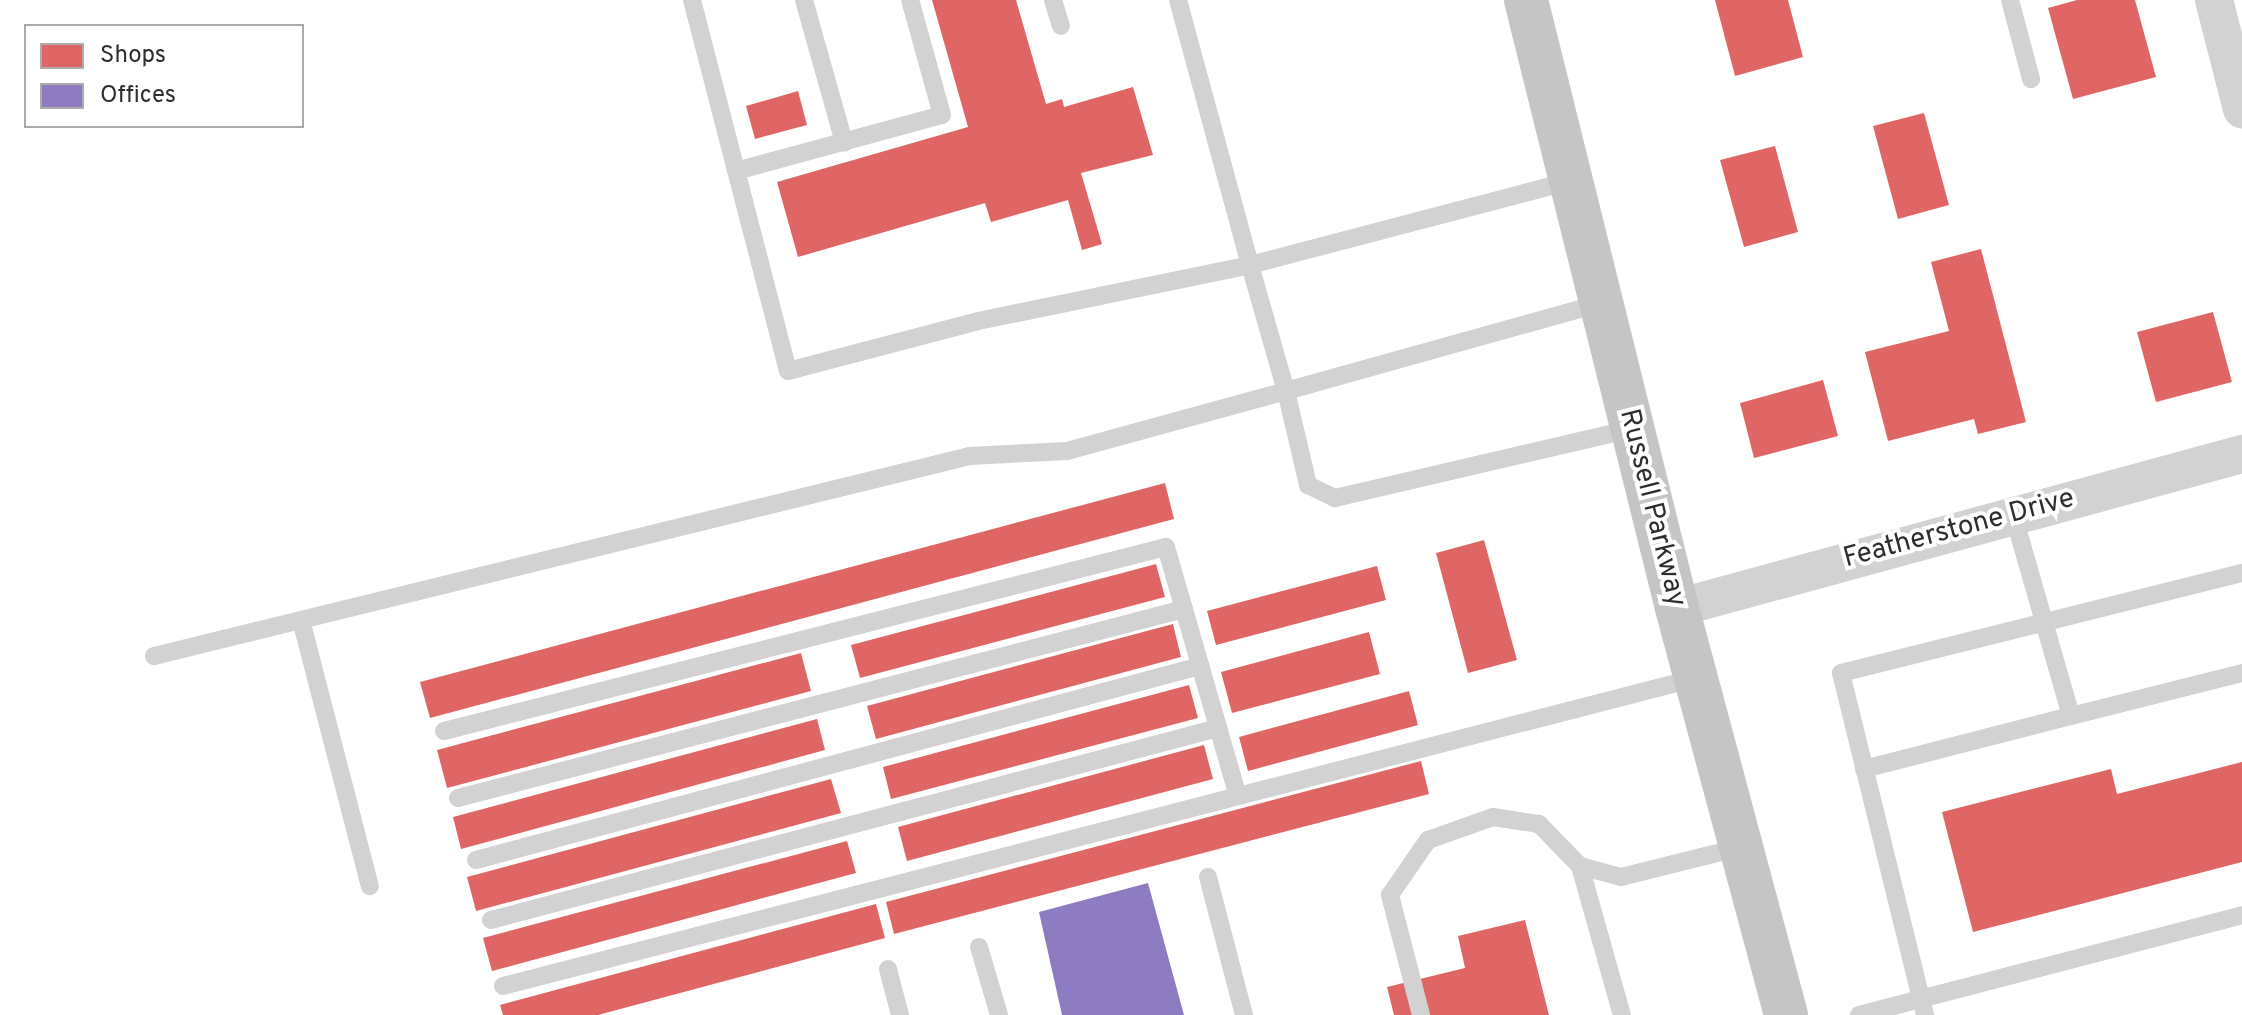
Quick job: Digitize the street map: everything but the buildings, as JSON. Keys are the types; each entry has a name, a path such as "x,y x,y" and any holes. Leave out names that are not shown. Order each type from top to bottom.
{"main road":[{"name":"Russell Parkway","path":"1526,0 1677,608 1786,1015"}],"street":[{"path":"2214,0 2242,109"},
{"name":"Featherstone Drive","path":"1677,608 2242,454"}],"lane":[{"path":"692,0 788,371 978,321 1250,265 1571,181"},
{"path":"804,0 844,142"},
{"path":"736,171 942,115 910,0"},
{"path":"1053,0 1061,26"},
{"path":"1178,0 1286,391 1308,485 1335,498 1632,429"},
{"path":"2010,0 2031,79"},
{"path":"154,656 970,456 1067,451 1601,303"},
{"path":"2013,514 2071,716"},
{"path":"444,731 1166,547 1238,796"},
{"path":"1922,1007 1841,673 2242,573"},
{"path":"458,798 1184,609"},
{"path":"301,620 370,886"},
{"path":"476,860 1200,666"},
{"path":"1864,769 2242,673"},
{"path":"503,986 1696,678"},
{"path":"491,920 1218,728"},
{"path":"1421,1015 1390,895 1428,840 1493,817 1539,824 1580,866 1622,1015"},
{"path":"1580,866 1621,877 1741,847"},
{"path":"1208,877 1244,1015"},
{"path":"1859,1015 1922,1007 2242,915"},
{"path":"979,947 999,1015"},
{"path":"888,969 900,1015"}]}
